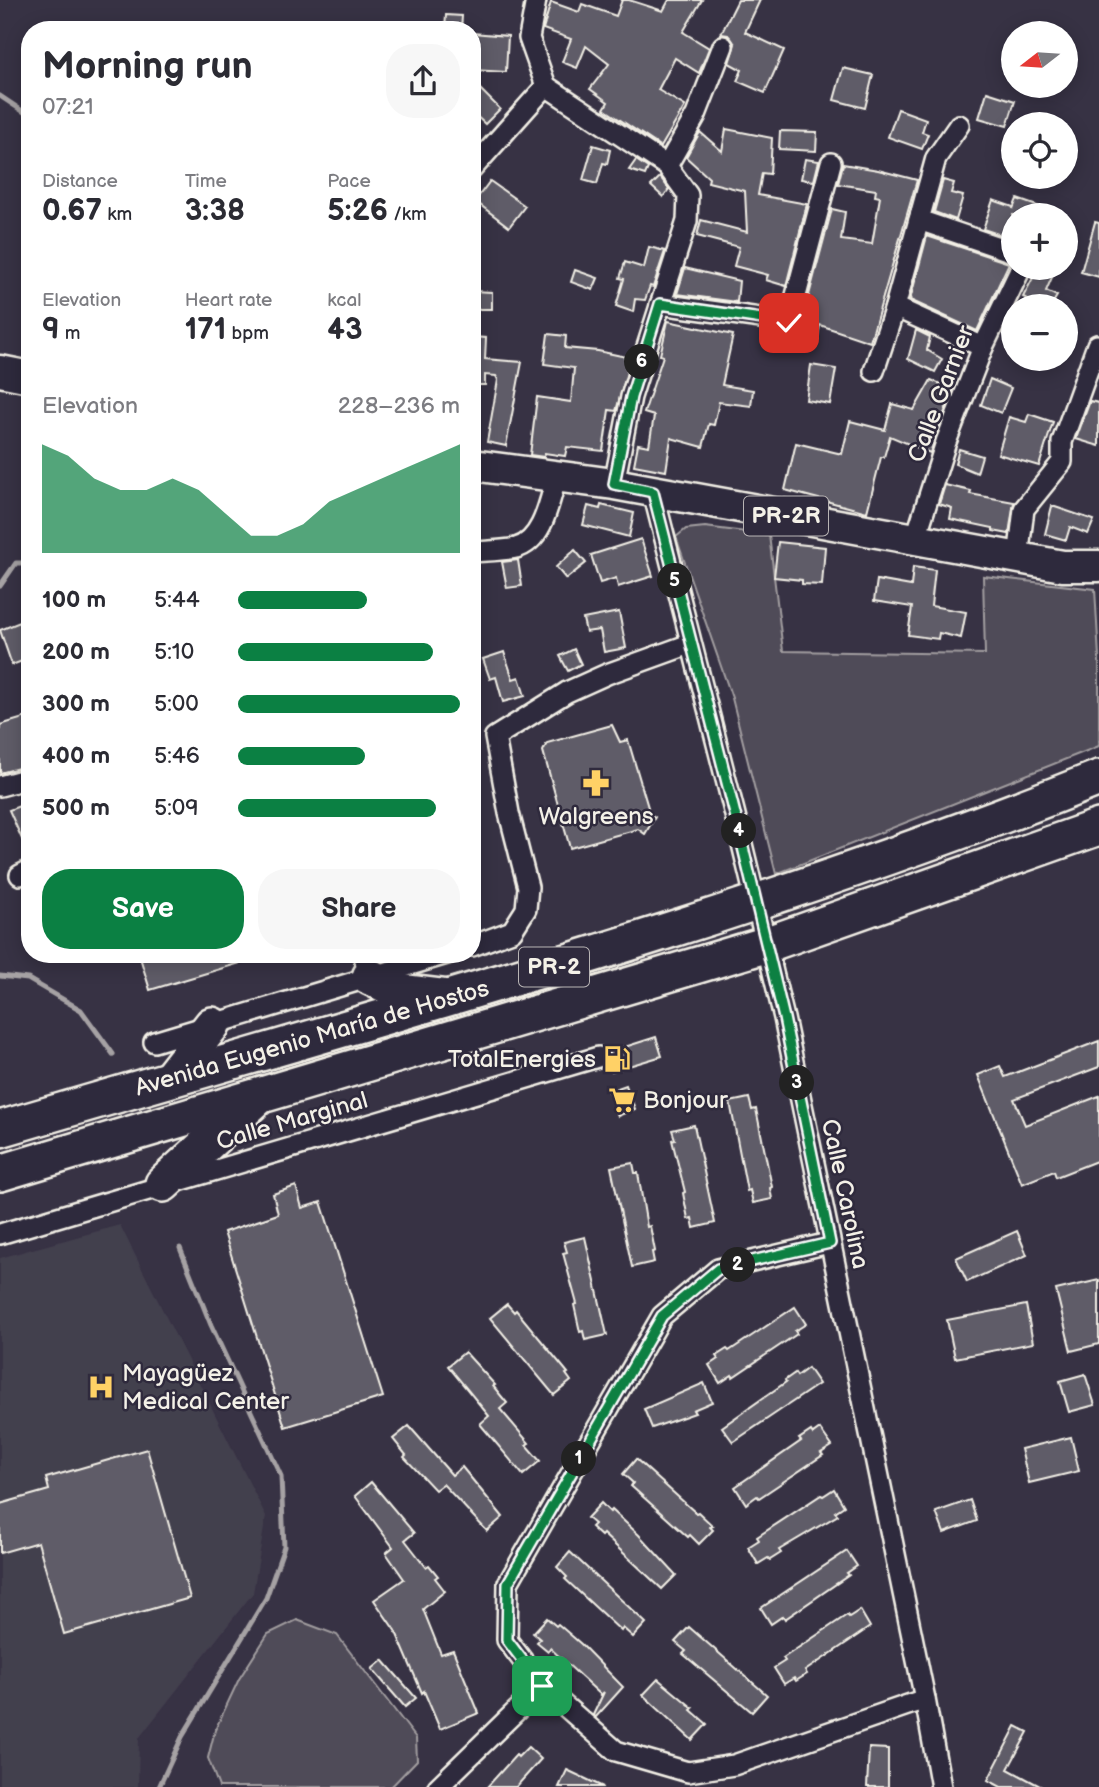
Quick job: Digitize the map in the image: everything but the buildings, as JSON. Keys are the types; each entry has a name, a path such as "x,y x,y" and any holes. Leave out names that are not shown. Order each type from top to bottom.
{"highway":[{"name":"Avenida Eugenio María de Hostos","path":"0,1129 452,999 756,904 1014,812 1099,778"},
{"name":"Avenida Eugenio María de Hostos","path":"0,1172 765,945 1099,827"},
{"path":"366,965 401,992 452,999"},
{"path":"170,1079 212,1026"},
{"path":"163,1184 264,1092"}],"main road":[{"path":"0,371 21,375"},
{"name":"PR-2R","path":"481,466 614,484 1063,566 1099,566"}],"street":[{"path":"536,0 529,38 545,86 667,166 688,195 687,221 631,397 614,484"},
{"path":"667,166 696,115 723,46"},
{"path":"481,159 545,86"},
{"path":"874,371 895,307 936,158 959,125"},
{"path":"660,304 789,323 831,163"},
{"path":"919,220 1001,248"},
{"name":"Calle Garnier","path":"915,540 946,442 983,347 1015,280"},
{"path":"895,307 983,347"},
{"path":"1018,558 1024,509 1062,462 1062,442 1097,345"},
{"path":"481,551 518,548 530,542 545,517 557,475"},
{"name":"Calle Carolina","path":"653,492 784,1018 941,1787"},
{"path":"481,943 512,931 526,909 528,887 509,813 495,737 567,692 607,674 690,644"},
{"path":"0,786 21,780"},
{"path":"154,1042 212,1026 366,965"},
{"name":"Calle Marginal","path":"0,1234 598,1058"},
{"path":"830,1243 718,1269 662,1316 508,1583 507,1640 542,1686 616,1751 688,1772 734,1765 925,1699"},
{"path":"438,1787 542,1686"}],"shaded area":[{"path":"705,527 769,535 783,651 985,654 983,576 1095,589 1099,658 1099,746 776,874 732,698 676,537 686,529"},
{"name":"Mayagüez Medical Center","path":"120,1225 266,1516 253,1593 139,1738 138,1787 0,1787 0,1258"},
{"path":"297,1620 337,1635 416,1738 417,1760 391,1787 219,1787 208,1758 215,1730 239,1679 268,1634"}],"waterway":[{"path":"0,96 21,110"},
{"path":"0,586 16,563 21,563"},
{"path":"0,976 28,979 81,1010 113,1054"},
{"path":"159,1787 182,1737 266,1598 284,1547 281,1476 211,1325 180,1248"}],"place":[{"name":"Walgreens","path":"596,783"},
{"name":"TotalEnergies","path":"617,1059"},
{"name":"Bonjour","path":"622,1100"},
{"name":"Mayagüez Medical Center","path":"101,1387"}],"route":[{"path":"542,1686 507,1640 508,1583 662,1316 718,1269 830,1243 784,1018 653,492 614,484 631,397 660,304 789,323"}]}
